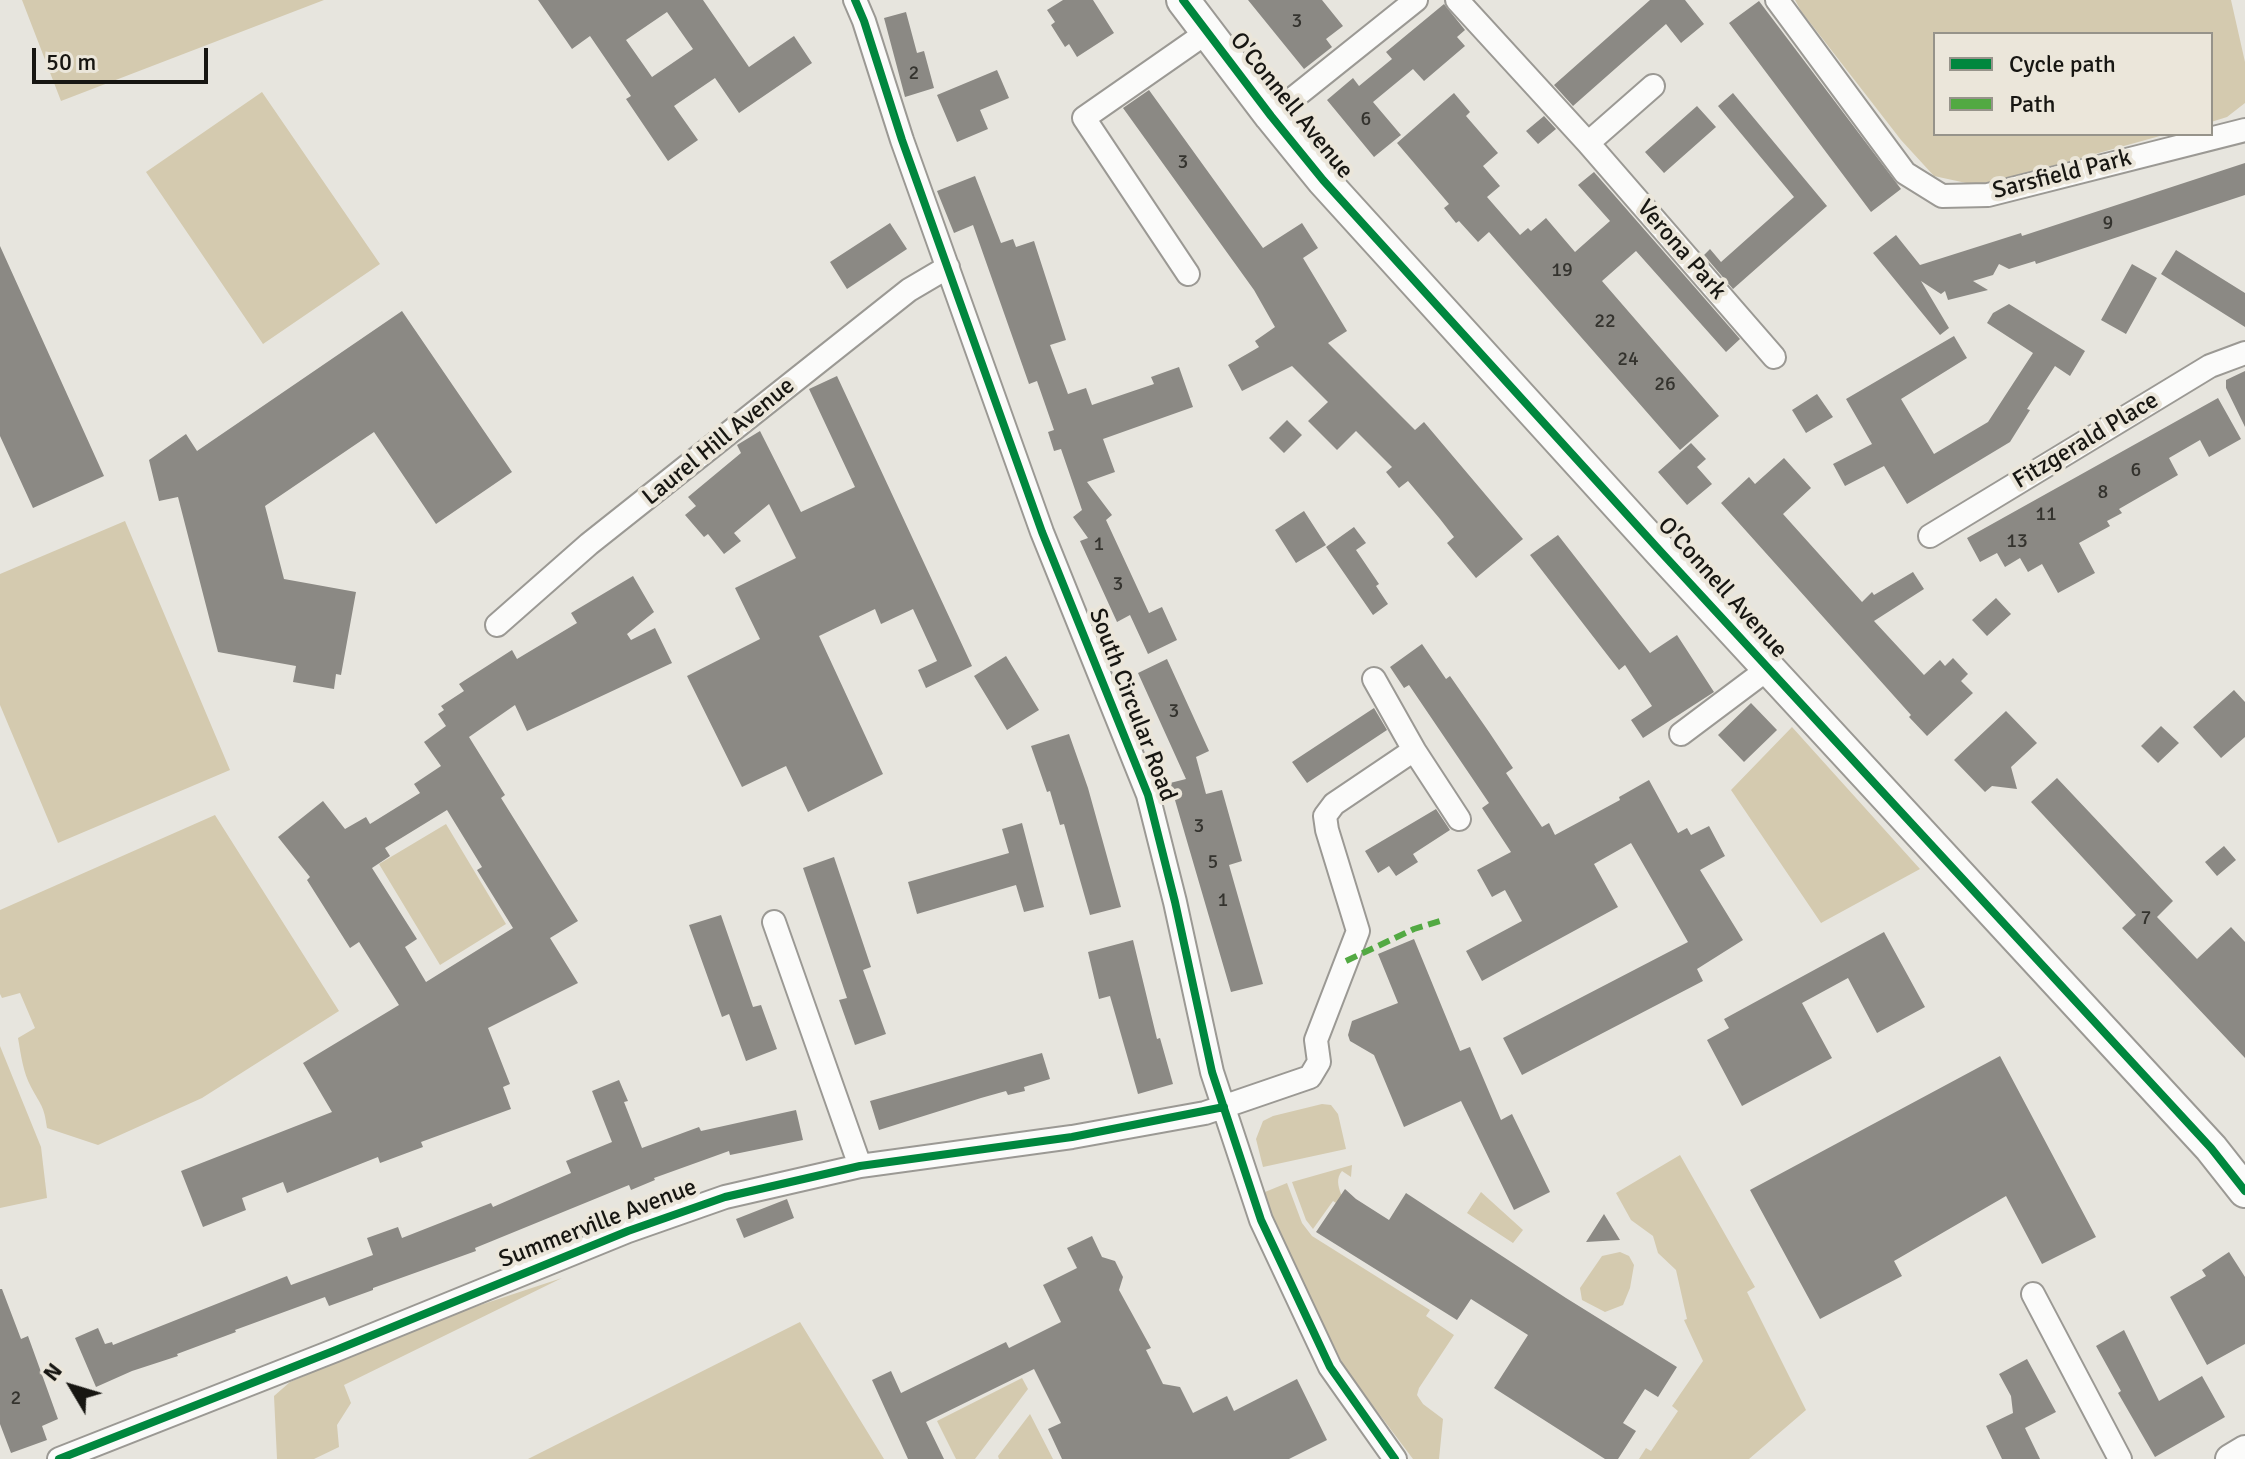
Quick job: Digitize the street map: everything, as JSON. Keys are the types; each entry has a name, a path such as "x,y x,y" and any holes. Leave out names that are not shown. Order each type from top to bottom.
{"main road":[{"name":"O'Connell Avenue","path":"1183,0 1271,116 1334,192 2211,1148 2245,1191"}],"street":[{"name":"South Circular Road","path":"855,0 1042,532 1148,795 1175,902 1201,1027 1231,1136 1256,1206 1279,1262 1330,1367 1395,1459"},
{"path":"1271,116 1416,0"},
{"name":"Verona Park","path":"1457,0 1588,143 1774,357"},
{"name":"Sarsfield Park","path":"1777,0 1905,173 1942,196 1988,195 2245,130"},
{"path":"1188,274 1084,118 1206,33"},
{"path":"1588,143 1653,86"},
{"name":"Laurel Hill Avenue","path":"497,625 589,544 909,290 948,267"},
{"name":"Fitzgerald Place","path":"1930,536 2210,366 2245,353"},
{"path":"1681,734 1769,668"},
{"path":"1374,679 1414,750 1459,819"},
{"name":"Summerville Avenue","path":"59,1459 628,1231 725,1197 860,1166 1072,1137 1224,1107 1310,1077 1319,1062 1316,1040 1358,931 1325,816 1334,804 1414,750"},
{"path":"774,922 860,1166"},
{"path":"2033,1294 2120,1459"},
{"path":"2230,1459 2245,1450"}],"shaded area":[{"path":"22,0 324,0 61,101"},
{"path":"1795,0 2231,0 2245,62 2245,103 2227,117 2213,121 2213,32 1933,32 1933,136 2160,136 1980,186 1934,176 1901,140"},
{"path":"262,92 380,264 263,344 146,172"},
{"path":"125,521 230,770 58,843 0,705 0,574"},
{"path":"1792,727 1920,869 1821,923 1731,790"},
{"path":"215,815 339,1011 202,1098 98,1145 47,1128 43,1110 26,1075 18,1038 35,1028 20,993 2,998 0,994 0,910"},
{"path":"446,824 506,924 440,965 379,864"},
{"path":"0,1046 41,1147 47,1198 0,1208"},
{"path":"1322,1104 1331,1105 1338,1114 1346,1149 1263,1167 1256,1139 1263,1121"},
{"path":"1680,1155 1755,1287 1747,1292 1806,1410 1749,1459 1639,1459 1646,1448 1651,1451 1678,1411 1672,1406 1703,1361 1684,1320 1687,1319 1676,1270 1658,1253 1653,1236 1631,1220 1616,1193"},
{"path":"1352,1165 1351,1177 1342,1171 1340,1174 1341,1194 1374,1228 1333,1201 1313,1229 1306,1220 1292,1182"},
{"path":"1287,1183 1302,1223 1312,1236 1430,1310 1426,1316 1454,1335 1417,1395 1423,1404 1443,1419 1439,1459 1413,1459 1346,1370 1276,1231 1265,1192"},
{"path":"1481,1192 1523,1230 1513,1243 1467,1213"},
{"path":"1620,1252 1629,1256 1634,1265 1630,1288 1623,1305 1605,1312 1582,1300 1580,1288 1602,1256"},
{"path":"562,1278 344,1385 351,1403 337,1425 339,1447 314,1459 277,1459 274,1396 290,1382 432,1321"},
{"path":"800,1322 884,1459 528,1459"},
{"path":"1022,1378 1028,1389 975,1459 956,1459 937,1421"},
{"path":"1030,1414 1053,1459 999,1459 998,1456"}],"building":[{"path":"538,0 703,0 749,67 794,36 812,63 739,113 715,78 674,106 698,140 668,161 626,99 631,96 590,36 572,49","holes":["667,12 693,49 652,77 626,40"]},
{"path":"1063,0 1093,0 1114,33 1077,57 1069,44 1065,47 1051,25 1055,22 1047,10"},
{"path":"1248,0 1322,0 1343,26 1326,39 1332,47 1304,69"},
{"path":"1650,0 1685,0 1704,24 1681,43 1666,24 1573,106 1554,85"},
{"path":"1759,1 1901,189 1871,212 1729,23"},
{"path":"1444,4 1465,30 1457,37 1465,46 1424,81 1413,69 1373,102 1401,135 1374,157 1327,100 1353,78 1359,86 1392,59 1386,52"},
{"path":"906,12 917,53 924,51 934,88 905,97 884,18"},
{"path":"997,70 1009,98 980,110 988,129 957,142 937,95"},
{"path":"1149,90 1263,248 1302,223 1318,248 1303,258 1347,331 1328,343 1415,430 1424,422 1523,539 1476,578 1447,543 1454,537 1440,519 1408,481 1399,488 1386,472 1392,467 1356,431 1337,450 1308,421 1328,402 1292,366 1242,391 1228,365 1259,347 1255,341 1275,327 1254,290 1123,108"},
{"path":"1454,93 1470,112 1466,116 1498,153 1483,166 1500,186 1487,197 1520,235 1528,228 1531,231 1546,218 1575,252 1610,221 1578,185 1594,172 1740,339 1726,352 1636,251 1602,281 1719,416 1680,450 1489,232 1478,242 1459,221 1456,223 1444,208 1449,204 1397,143"},
{"path":"1733,93 1827,206 1733,289 1704,255 1710,249 1721,262 1794,197 1718,106"},
{"path":"1697,106 1716,127 1664,173 1645,152"},
{"path":"1544,116 1556,129 1538,144 1526,131"},
{"path":"2245,163 2245,195 2036,264 2035,261 2009,269 1999,264 1993,275 1973,281 1988,290 1948,300 1945,291 1941,294 1921,281 1949,328 1940,335 1873,253 1896,235 1920,265 2021,233 2022,236"},
{"path":"975,176 1001,243 1013,239 1016,247 1034,241 1066,340 1050,345 1068,394 1086,388 1092,405 1154,384 1151,377 1179,367 1193,407 1103,439 1115,472 1087,482 1112,515 1106,520 1149,613 1162,607 1177,640 1148,654 1130,615 1117,622 1080,541 1088,538 1073,517 1082,510 1061,449 1054,451 1048,432 1054,430 1037,381 1029,384 973,225 954,233 937,191"},
{"path":"890,223 907,249 847,289 830,262"},
{"path":"0,246 104,476 33,508 0,436"},
{"path":"2176,250 2245,293 2245,327 2161,274"},
{"path":"2132,264 2157,278 2126,334 2101,320"},
{"path":"2009,304 2085,351 2070,376 2055,366 2010,442 1907,504 1884,466 1845,486 1833,464 1872,444 1846,399 1954,336 1967,358 1901,399 1934,454 1988,422 2033,353 1987,323 1993,313"},
{"path":"402,311 512,472 436,524 374,432 265,506 284,579 356,592 341,675 336,674 334,689 293,682 296,666 218,652 178,497 159,501 149,460 186,434 197,451"},
{"path":"2245,371 2245,427 2226,388 2226,380"},
{"path":"837,376 972,666 926,688 918,670 937,661 913,609 881,624 875,609 819,636 883,774 808,812 786,766 742,787 687,676 760,639 735,588 796,558 769,504 734,533 741,541 724,554 708,534 704,537 685,515 696,506 688,497 741,453 737,445 760,431 801,512 855,487 809,389"},
{"path":"1817,394 1833,417 1806,433 1792,410"},
{"path":"2218,398 2241,439 2209,457 2200,440 2169,458 2178,475 2119,509 2122,513 2107,521 2110,526 2079,543 2095,573 2058,593 2042,564 2028,572 2020,558 2005,567 1997,553 1980,562 1967,538"},
{"path":"1287,420 1302,435 1284,453 1269,438"},
{"path":"1691,443 1706,459 1697,467 1712,484 1687,505 1658,472"},
{"path":"1784,458 1811,488 1783,514 1862,602 1872,592 1874,595 1913,572 1924,589 1874,621 1924,675 1940,660 1945,666 1953,658 1968,674 1961,681 1973,693 1927,736 1721,503 1749,477 1755,484"},
{"path":"1304,511 1326,545 1296,563 1275,530"},
{"path":"1354,527 1366,543 1356,550 1379,584 1376,586 1388,604 1373,615 1326,547"},
{"path":"1558,535 1650,653 1677,635 1714,692 1643,738 1631,720 1652,706 1625,665 1619,670 1530,555"},
{"path":"633,576 654,612 627,634 631,640 655,628 672,663 527,731 515,705 469,737 505,795 501,798 578,921 550,938 578,983 488,1028 510,1084 503,1087 511,1109 421,1142 423,1147 380,1163 378,1157 287,1193 283,1182 242,1198 246,1210 203,1227 181,1171 332,1112 303,1063 399,1005 359,942 350,948 307,880 310,877 278,837 323,801 345,829 366,817 370,824 420,793 414,784 441,766 424,742 446,726 438,714 444,710 441,706 464,691 459,684 512,650 517,659 577,623 571,613","holes":["447,810 482,867 477,870 513,928 426,982 405,947 417,939 372,868 390,856 385,848"]},
{"path":"1996,598 2011,614 1987,636 1972,620"},
{"path":"1422,644 1446,679 1450,676 1513,768 1506,773 1542,827 1549,823 1555,835 1620,800 1619,797 1649,780 1678,833 1687,828 1691,835 1709,826 1725,856 1700,870 1743,940 1697,969 1703,981 1522,1075 1503,1038 1688,942 1631,843 1594,864 1618,907 1482,981 1466,951 1522,921 1505,890 1492,897 1477,870 1511,852 1482,808 1489,803 1409,685 1404,688 1390,667"},
{"path":"1006,656 1039,710 1007,730 974,676"},
{"path":"1167,659 1209,751 1196,757 1206,794 1222,790 1242,861 1229,865 1263,984 1231,992 1170,783 1186,779 1138,673"},
{"path":"2234,690 2245,702 2245,737 2221,758 2193,727"},
{"path":"1751,703 1777,730 1744,762 1718,735"},
{"path":"1374,708 1387,730 1307,783 1292,762"},
{"path":"2006,711 2037,743 2011,767 2017,789 1992,786 1985,792 1954,760"},
{"path":"2161,726 2179,743 2158,763 2141,746"},
{"path":"1069,734 1088,788 1121,907 1090,915 1064,824 1060,825 1031,746"},
{"path":"2057,778 2173,901 2157,917 2197,959 2231,927 2245,942 2245,1058 2122,928 2136,915 2031,802"},
{"path":"1436,809 1450,830 1413,854 1418,862 1396,876 1389,866 1378,873 1365,851"},
{"path":"1022,823 1044,907 1024,912 1016,885 917,914 908,882 1009,853 1002,829"},
{"path":"2224,846 2236,860 2217,876 2205,862"},
{"path":"834,857 871,967 863,970 886,1034 855,1045 839,1000 847,998 803,868"},
{"path":"721,915 753,1007 761,1005 777,1049 746,1061 729,1014 722,1017 689,925"},
{"path":"1884,932 1925,1007 1877,1033 1848,978 1802,1003 1832,1058 1742,1106 1707,1040 1729,1028 1724,1019"},
{"path":"1414,939 1460,1051 1470,1047 1501,1120 1512,1114 1550,1192 1514,1210 1461,1101 1404,1127 1374,1055 1350,1041 1348,1035 1352,1021 1398,1003 1378,954"},
{"path":"1133,940 1157,1039 1160,1038 1173,1084 1138,1094 1110,996 1099,999 1088,952"},
{"path":"1042,1053 1050,1079 1024,1087 1025,1091 1008,1095 1006,1091 879,1130 870,1101"},
{"path":"2000,1056 2096,1237 2042,1264 2006,1196 1894,1261 1902,1276 1820,1319 1750,1190"},
{"path":"619,1080 642,1148 699,1127 701,1131 796,1110 803,1140 730,1155 729,1151 654,1178 631,1190 629,1185 475,1248 476,1251 329,1306 325,1297 96,1387 75,1338 98,1328 105,1344 112,1342 113,1345 287,1276 291,1285 373,1255 367,1238 398,1227 402,1238 491,1203 493,1207 571,1173 566,1161 612,1142 592,1091"},
{"path":"1345,1189 1389,1220 1406,1193 1677,1367 1658,1397 1645,1389 1623,1423 1636,1431 1618,1459 1605,1459 1494,1388 1528,1335 1471,1299 1457,1320 1316,1232"},
{"path":"787,1199 794,1218 744,1238 736,1219"},
{"path":"1604,1214 1620,1240 1586,1242"},
{"path":"1092,1236 1102,1257 1115,1261 1123,1277 1119,1290 1151,1348 1146,1350 1163,1384 1180,1387 1193,1413 1227,1396 1234,1411 1297,1379 1327,1440 1289,1459 1062,1459 1048,1429 1061,1423 1034,1369 926,1422 944,1459 908,1459 872,1380 891,1371 901,1393 1006,1342 1009,1348 1061,1322 1043,1285 1077,1268 1067,1248"},
{"path":"2229,1252 2245,1277 2245,1344 2207,1365 2170,1297 2206,1276 2202,1270"},
{"path":"0,1289 21,1339 28,1336 58,1419 42,1426 47,1440 11,1453 0,1424"},
{"path":"2124,1330 2159,1401 2202,1376 2225,1417 2155,1457 2118,1393 2121,1391 2096,1346"},
{"path":"2027,1359 2056,1412 2025,1428 2040,1459 2002,1459 1986,1426 2013,1413 2011,1396 1999,1374"}],"marked path":[{"path":"1346,961 1414,929 1440,921"}],"cycle path":[{"path":"855,0 1042,532 1148,795 1212,1072 1261,1220 1330,1367 1395,1459"},
{"path":"1183,0 1323,180 2211,1148 2245,1191"},
{"path":"59,1459 628,1231 725,1197 860,1166 1072,1137 1224,1107"}]}
